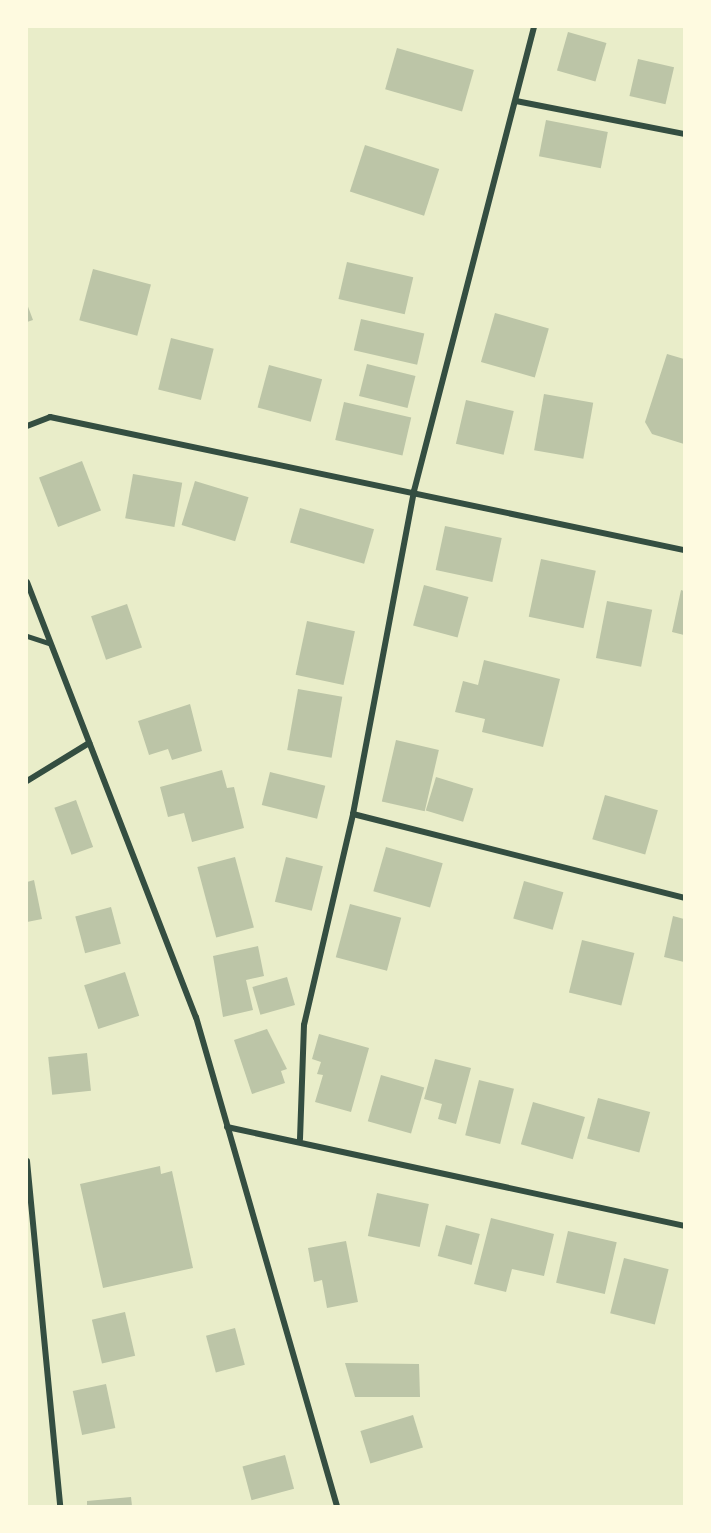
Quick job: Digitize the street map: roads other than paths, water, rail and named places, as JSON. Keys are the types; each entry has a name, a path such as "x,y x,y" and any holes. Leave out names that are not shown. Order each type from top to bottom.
{"street":[{"path":"300,1139 304,1025 353,814 414,491 534,27"},
{"path":"516,101 684,134"},
{"path":"27,426 50,417 414,491 684,550"},
{"path":"27,582 48,643 196,1017 337,1506"},
{"path":"27,781 89,743"},
{"path":"353,814 684,898"},
{"path":"227,1127 300,1139 684,1226"},
{"path":"27,1161 60,1506"}],"lane":[{"path":"27,636 48,643"}]}
